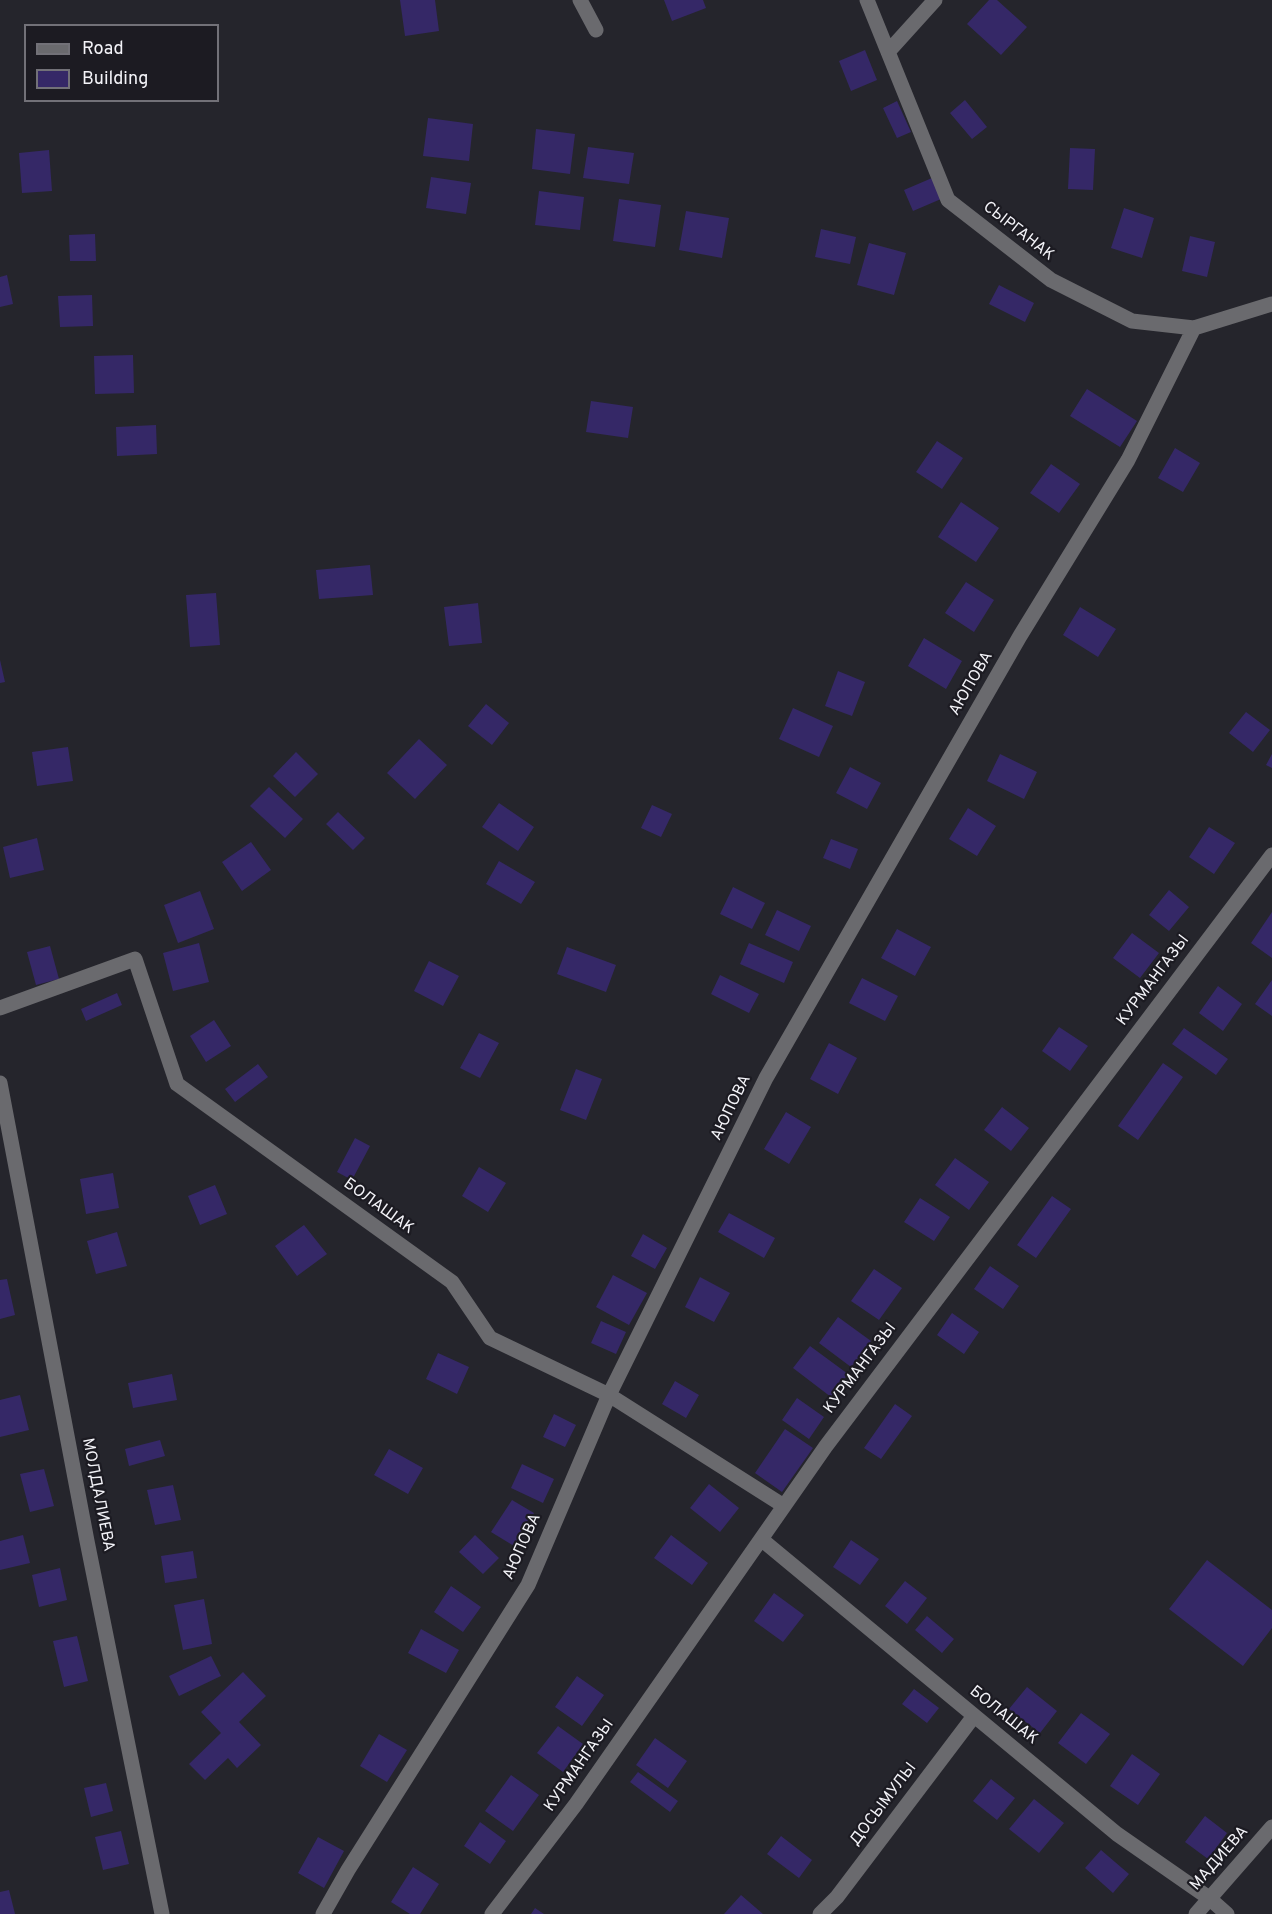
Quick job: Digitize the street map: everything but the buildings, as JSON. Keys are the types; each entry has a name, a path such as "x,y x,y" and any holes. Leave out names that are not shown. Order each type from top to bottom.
{"street":[{"path":"580,0 596,30"},
{"name":"СЫРГАНАК","path":"867,0 948,200 1051,280 1131,321 1194,328 1272,303"},
{"path":"888,52 935,0"},
{"name":"АЮПОВА","path":"322,1914 528,1585 609,1395 766,1078 1020,636 1128,460 1194,328"},
{"name":"КУРМАНГАЗЫ","path":"492,1914 576,1804 826,1446 1272,855"},
{"name":"БОЛАШАК","path":"0,1008 135,959 177,1084 452,1282 490,1338 609,1395 784,1506"},
{"name":"МОЛДАЛИЕВА","path":"0,1083 87,1541 162,1914"},
{"name":"БОЛАШАК","path":"761,1539 1117,1834 1209,1898 1227,1914"},
{"name":"ДОСЫМУЛЫ","path":"820,1914 837,1897 974,1716"},
{"name":"МАДИЕВА","path":"1196,1914 1272,1827"}]}
